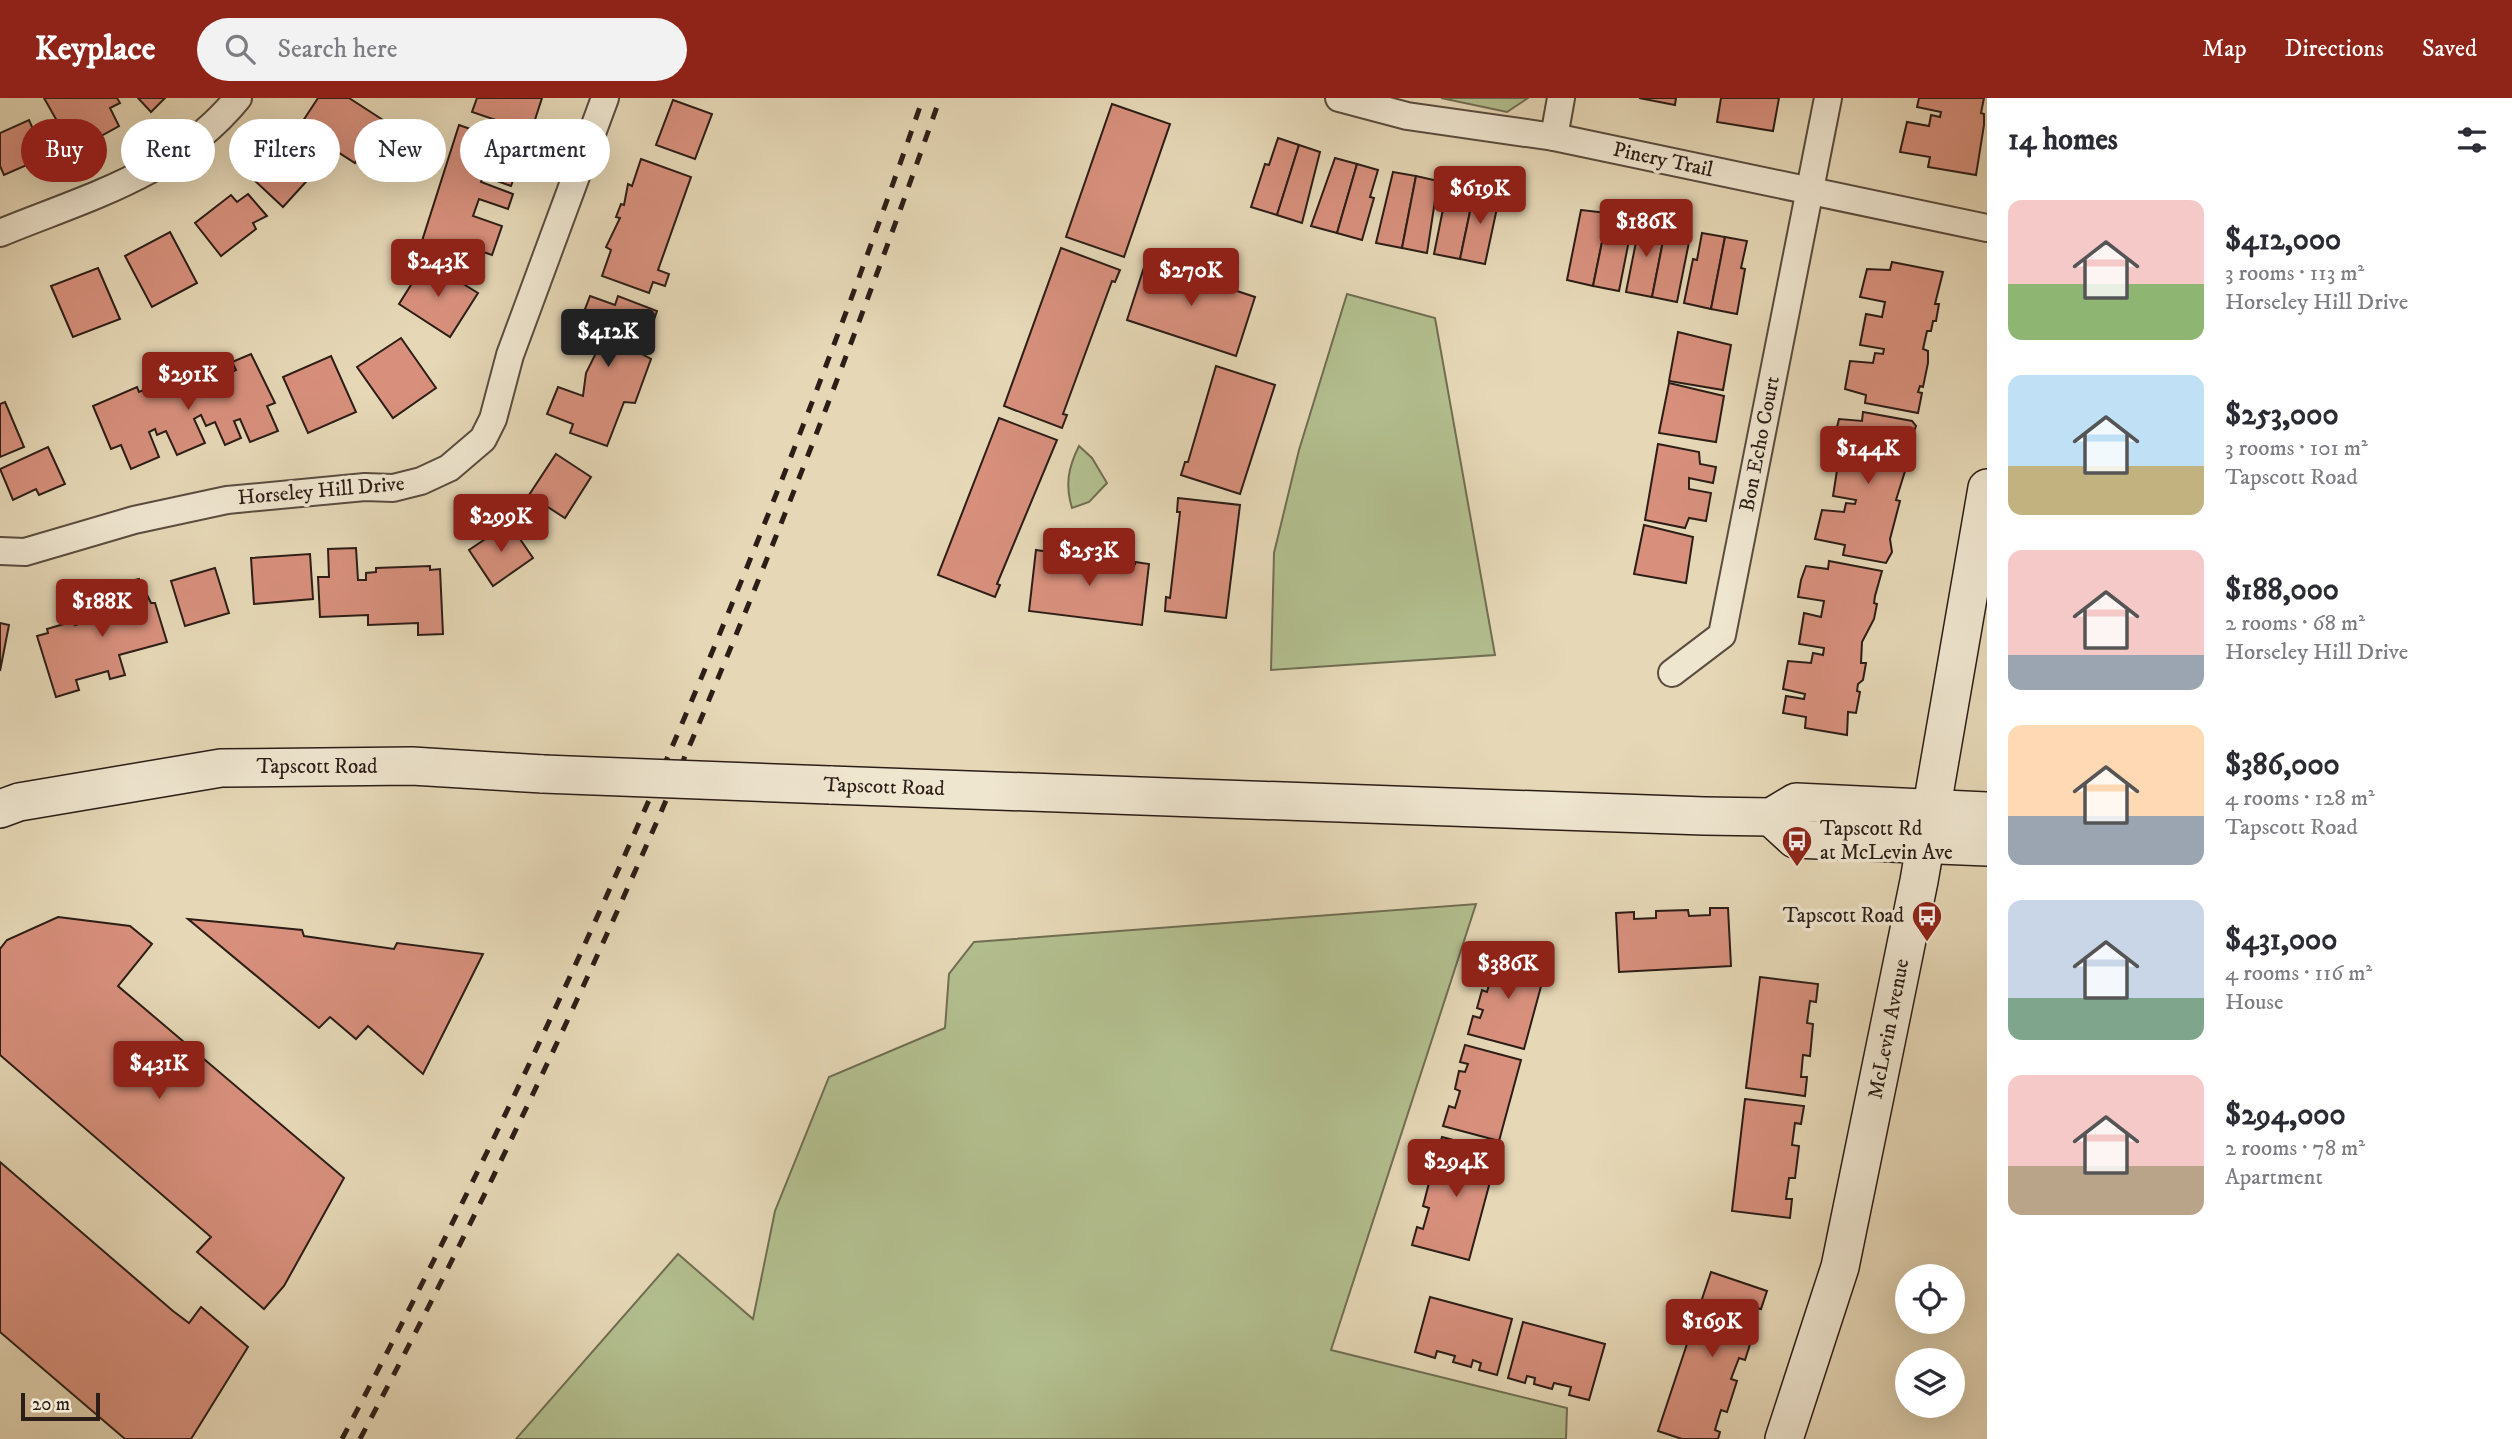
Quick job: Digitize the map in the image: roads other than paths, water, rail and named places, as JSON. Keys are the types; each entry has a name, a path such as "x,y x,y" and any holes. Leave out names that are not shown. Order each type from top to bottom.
{"street":[{"path":"0,233 153,170 188,148 222,118 238,98"},
{"name":"Horseley Hill Drive","path":"0,551 25,552 134,520 227,500 365,487 393,488 421,481 449,468 482,439 493,419 510,355 605,98"},
{"name":"Pinery Trail","path":"1339,98 1407,116 1554,137 1987,228"},
{"path":"1554,137 1561,98"},
{"name":"Bon Echo Court","path":"1672,673 1722,635 1828,98"},
{"name":"McLevin Avenue","path":"1784,1439 1840,1267 1932,808 1987,488"},
{"name":"Tapscott Road","path":"0,809 19,802 221,768 412,766 830,785 1771,817 1796,802 1987,811"},
{"path":"1771,817 1795,839 1987,847"}],"railway":[{"path":"342,1439 426,1277 506,1112 584,947 658,779 797,441 923,98"},
{"path":"360,1439 444,1277 524,1112 675,779 814,441 940,98"}],"place":[{"name":"Tapscott Rd at McLevin Ave","path":"1797,868"},
{"name":"Tapscott Road","path":"1927,943"}]}
